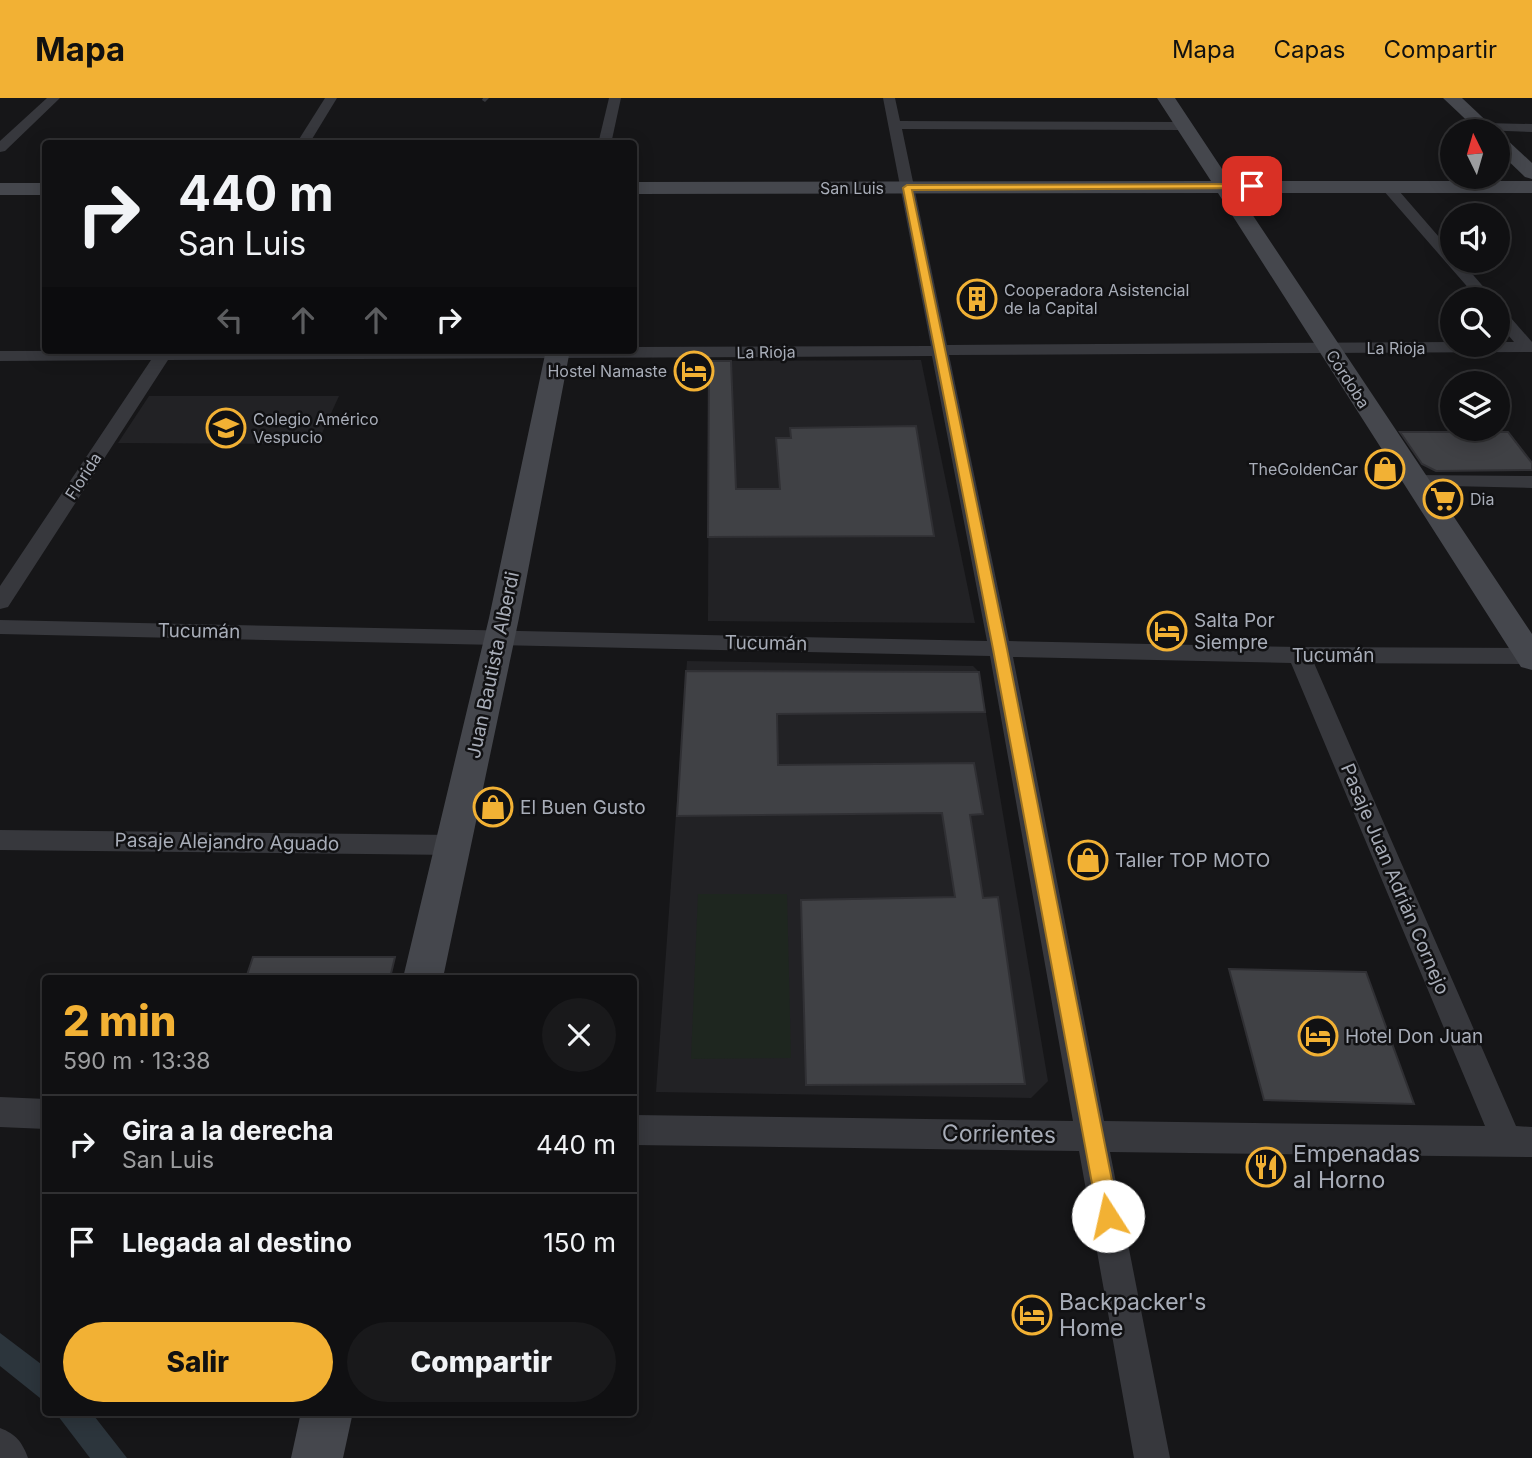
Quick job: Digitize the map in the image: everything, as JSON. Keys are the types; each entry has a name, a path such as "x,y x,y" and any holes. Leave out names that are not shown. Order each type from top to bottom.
{"street":[{"path":"0,148 54,98"},
{"path":"305,140 331,98"},
{"path":"605,140 615,98"},
{"path":"889,98 1000,649 1152,1458"},
{"name":"Córdoba","path":"1166,98 1413,481 1531,657"},
{"path":"1452,98 1475,119"},
{"path":"895,125 1185,126"},
{"path":"1510,131 1532,128"},
{"path":"1510,152 1532,173"},
{"path":"1388,187 1476,287"},
{"name":"San Luis","path":"637,188 1532,187"},
{"path":"0,189 42,189"},
{"path":"1510,326 1530,347"},
{"name":"La Rioja","path":"637,352 1530,347"},
{"name":"La Rioja","path":"0,356 109,354"},
{"name":"Florida","path":"0,602 163,354"},
{"name":"Juan Bautista Alberdi","path":"424,975 499,637 558,354"},
{"path":"1413,481 1532,482"},
{"name":"Tucumán","path":"0,627 1299,655 1531,657"},
{"name":"Pasaje Juan Adrián Cornejo","path":"1299,655 1520,1142"},
{"name":"Pasaje Alejandro Aguado","path":"0,839 454,845"},
{"path":"0,1112 42,1114"},
{"name":"Corrientes","path":"637,1130 1520,1142"},
{"path":"317,1458 326,1416"},
{"path":"0,1446 10,1458"}],"shaded area":[{"path":"921,360 975,623 708,621 709,361"},
{"name":"Colegio Américo Vespucio","path":"149,396 339,396 317,444 118,443"},
{"path":"687,661 973,666 979,672 1048,1081 1031,1098 656,1092"},
{"path":"698,894 787,894 791,1058 691,1059"},
{"path":"0,1333 42,1365 42,1400 0,1366"},
{"path":"58,1416 94,1416 127,1458 90,1458"}],"building":[{"path":"709,361 731,361 736,489 780,489 776,438 791,438 790,428 916,426 934,536 708,537"},
{"path":"1400,432 1440,432 1440,441 1510,441 1510,435 1532,463 1532,470 1436,471 1422,464"},
{"path":"686,671 979,672 985,712 777,714 778,765 974,763 983,814 970,815 983,898 998,897 1025,1084 806,1085 801,900 955,897 942,813 677,816"},
{"path":"253,957 395,957 391,975 247,975"},
{"name":"Hotel Don Juan","path":"1229,969 1366,972 1414,1104 1264,1100"}],"place":[{"name":"Cooperadora Asistencial de la Capital","path":"977,299"},
{"name":"Hostel Namaste","path":"694,371"},
{"name":"Colegio Américo Vespucio","path":"226,428"},
{"name":"TheGoldenCar","path":"1385,469"},
{"name":"Dia","path":"1443,499"},
{"name":"Salta Por Siempre","path":"1167,631"},
{"name":"El Buen Gusto","path":"493,807"},
{"name":"Taller TOP MOTO","path":"1088,860"},
{"name":"Hotel Don Juan","path":"1318,1036"},
{"name":"Empenadas al Horno","path":"1266,1167"},
{"name":"Backpacker's Home","path":"1032,1315"}],"route":[{"path":"1108,1216 1000,649 907,188 1252,186"}]}
